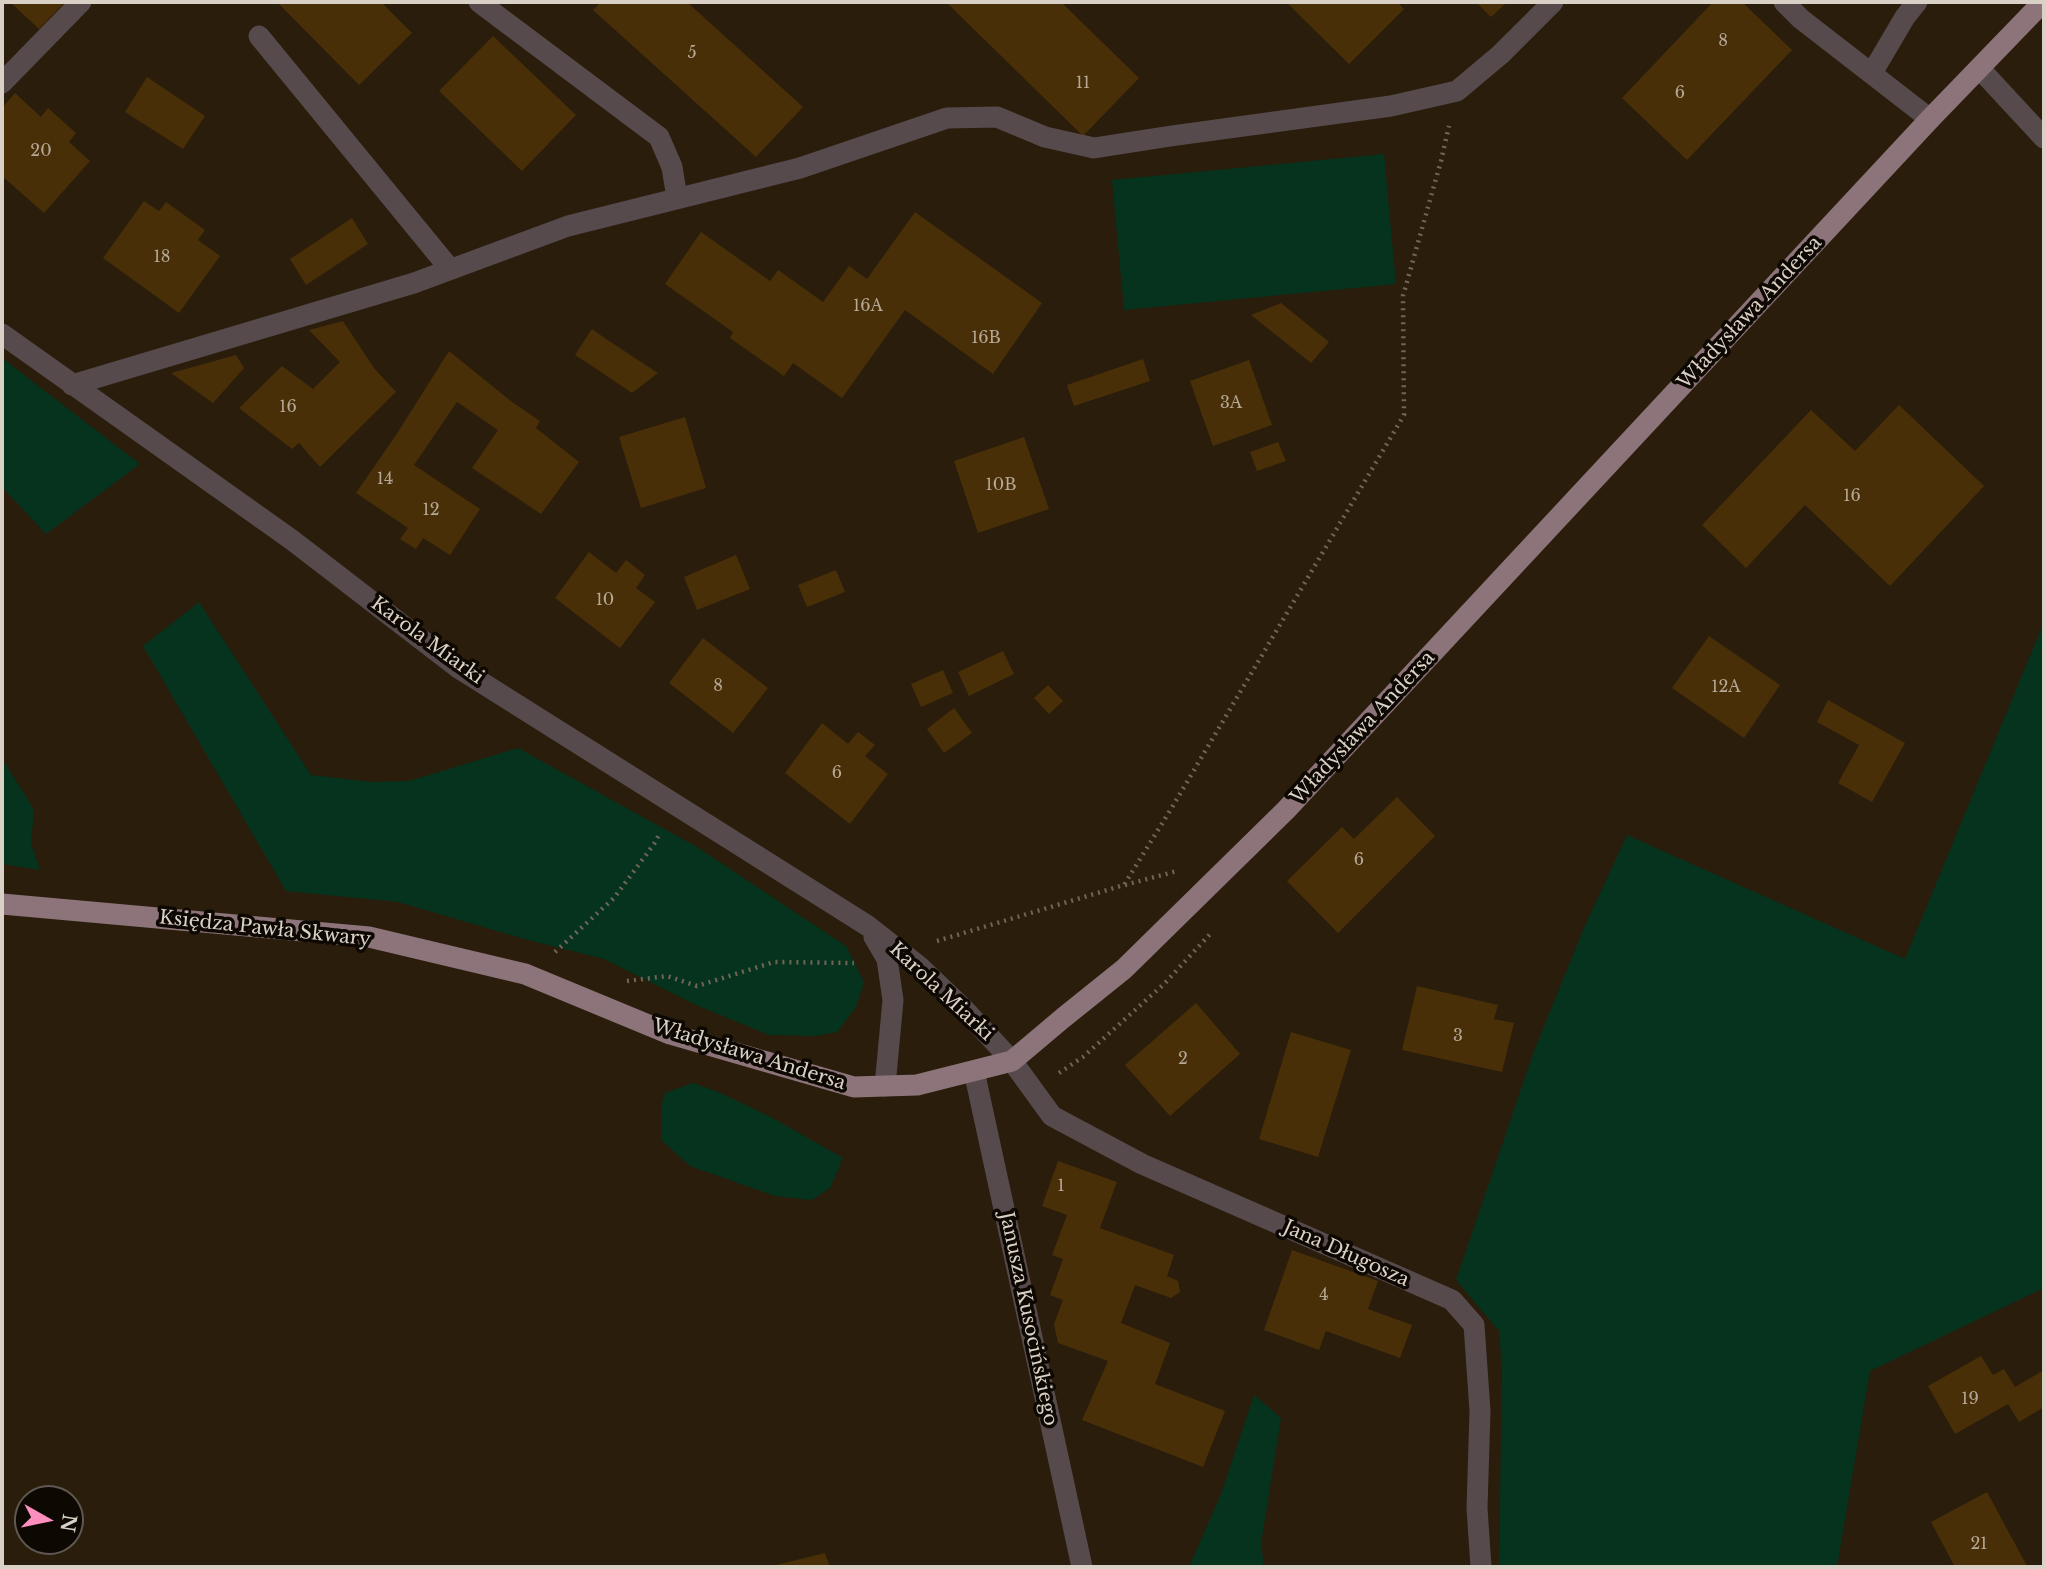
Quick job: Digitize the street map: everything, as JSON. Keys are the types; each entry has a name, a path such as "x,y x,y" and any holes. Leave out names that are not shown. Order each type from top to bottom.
{"main road":[{"name":"Władysława Andersa","path":"525,974 670,1034 854,1087 918,1085 1012,1062 1124,969 1286,810 1930,119 2043,2"},
{"name":"Księdza Pawła Skwary","path":"2,904 369,937 525,974"}],"street":[{"path":"2,83 80,2"},
{"path":"479,2 659,137 672,167 677,198"},
{"path":"72,385 414,283 568,226 800,168 947,118 997,117 1045,137 1094,148 1391,106 1457,90 1501,54 1553,2"},
{"path":"1784,2 1801,19 1930,119"},
{"path":"1872,74 1905,17 1917,2"},
{"path":"260,36 450,269"},
{"path":"1980,69 2044,138"},
{"name":"Karola Miarki","path":"2,334 292,540 457,667 868,926 892,953 920,967 964,1009 1012,1062"},
{"name":"Karola Miarki","path":"885,1086 894,1000 887,959 892,953"},
{"name":"Jana Długosza","path":"1012,1062 1052,1116 1142,1164 1452,1300 1474,1325 1480,1410 1477,1508 1481,1567"},
{"name":"Janusza Kusocińskiego","path":"974,1072 1082,1567"}],"path":[{"path":"1124,885 1404,415 1403,296 1441,160 1457,90"},
{"path":"563,959 551,955 614,898 654,844 675,805"},
{"path":"622,982 667,976 697,986 774,962 855,963 1186,869"},
{"path":"1033,1090 1083,1057 1165,983 1221,922"}],"green space":[{"path":"1384,154 1396,284 1124,310 1112,180"},
{"path":"2,358 140,464 46,534 2,487"},
{"path":"199,602 311,775 372,782 409,781 518,748 697,847 846,946 864,982 856,1007 837,1032 815,1036 769,1035 696,1005 604,959 398,902 286,891 143,646"},
{"path":"2044,622 2044,1288 1870,1371 1837,1567 1499,1567 1502,1371 1499,1331 1456,1280 1534,1051 1583,930 1627,835 1905,959"},
{"path":"2,758 34,810 31,843 40,870 2,864"},
{"path":"693,1083 769,1116 843,1158 830,1188 812,1200 775,1196 690,1166 661,1140 662,1102 665,1093"},
{"path":"1254,1395 1281,1418 1261,1543 1264,1567 1189,1567 1221,1494"}],"building":[{"path":"10,2 65,2 39,29"},
{"path":"277,2 381,2 412,33 359,85"},
{"path":"601,2 687,2 803,107 756,157 593,10"},
{"path":"946,2 1061,2 1139,78 1083,136"},
{"path":"1286,2 1397,2 1404,9 1349,64"},
{"path":"1476,2 1507,2 1491,17"},
{"path":"1713,2 1742,2 1792,50 1687,160 1622,98"},
{"path":"493,36 576,115 522,171 439,91"},
{"path":"147,77 205,116 183,149 125,112"},
{"path":"15,93 41,117 48,108 76,133 69,142 90,161 44,213 2,176 2,108"},
{"path":"144,201 159,211 166,202 205,230 198,240 220,256 179,313 103,258"},
{"path":"915,212 1042,303 993,374 905,310 842,398 793,363 784,376 730,338 733,332 665,284 701,232 770,281 778,270 823,302 849,266 867,279"},
{"path":"352,218 368,244 306,285 290,259"},
{"path":"1281,303 1329,342 1311,363 1251,315"},
{"path":"343,321 374,368 396,392 320,467 299,443 292,449 239,408 282,366 313,389 340,362 309,330"},
{"path":"592,329 658,373 632,393 575,355"},
{"path":"449,351 540,421 536,428 579,462 541,514 472,468 498,430 457,402 414,465 480,509 450,555 423,538 416,549 400,539 408,528 356,493"},
{"path":"236,355 244,368 213,403 171,373"},
{"path":"1143,359 1150,381 1074,406 1067,385"},
{"path":"1249,360 1272,425 1213,446 1190,381"},
{"path":"1899,405 1984,486 1890,586 1805,505 1746,568 1702,525 1811,410 1855,451"},
{"path":"685,417 706,488 641,508 619,437"},
{"path":"1024,437 1049,509 978,533 954,461"},
{"path":"1278,442 1286,461 1257,471 1250,452"},
{"path":"589,552 616,573 626,560 645,575 636,588 655,602 620,648 555,598"},
{"path":"736,555 750,589 697,610 684,577"},
{"path":"836,570 845,592 807,607 798,585"},
{"path":"1709,636 1780,685 1744,738 1672,688"},
{"path":"703,638 768,688 733,733 669,683"},
{"path":"1003,651 1014,674 969,696 958,672"},
{"path":"943,670 953,693 921,707 911,684"},
{"path":"1048,685 1063,701 1049,714 1034,698"},
{"path":"1828,700 1905,743 1872,802 1838,783 1859,745 1817,722"},
{"path":"954,708 972,733 944,753 927,729"},
{"path":"822,723 848,744 858,732 875,745 865,756 888,774 850,824 785,773"},
{"path":"1397,797 1435,836 1338,933 1287,881 1342,827 1354,839"},
{"path":"1417,986 1498,1005 1494,1019 1514,1023 1502,1072 1402,1050"},
{"path":"1196,1003 1240,1054 1170,1116 1125,1065"},
{"path":"1291,1032 1351,1050 1318,1157 1259,1139"},
{"path":"1058,1161 1117,1182 1100,1228 1174,1255 1167,1276 1178,1281 1180,1292 1171,1298 1135,1285 1121,1323 1170,1343 1155,1384 1225,1411 1203,1467 1082,1420 1108,1361 1058,1343 1054,1324 1063,1300 1050,1295 1063,1259 1052,1255 1067,1215 1042,1206"},
{"path":"1292,1250 1378,1281 1368,1309 1412,1325 1400,1358 1326,1331 1319,1350 1264,1330"},
{"path":"1981,1356 1993,1375 2004,1369 2015,1387 2044,1370 2044,1407 2019,1422 2008,1404 1955,1434 1928,1386"},
{"path":"1987,1492 2027,1566 1955,1567 1931,1522"},
{"path":"825,1553 830,1567 772,1567 772,1566"}]}
